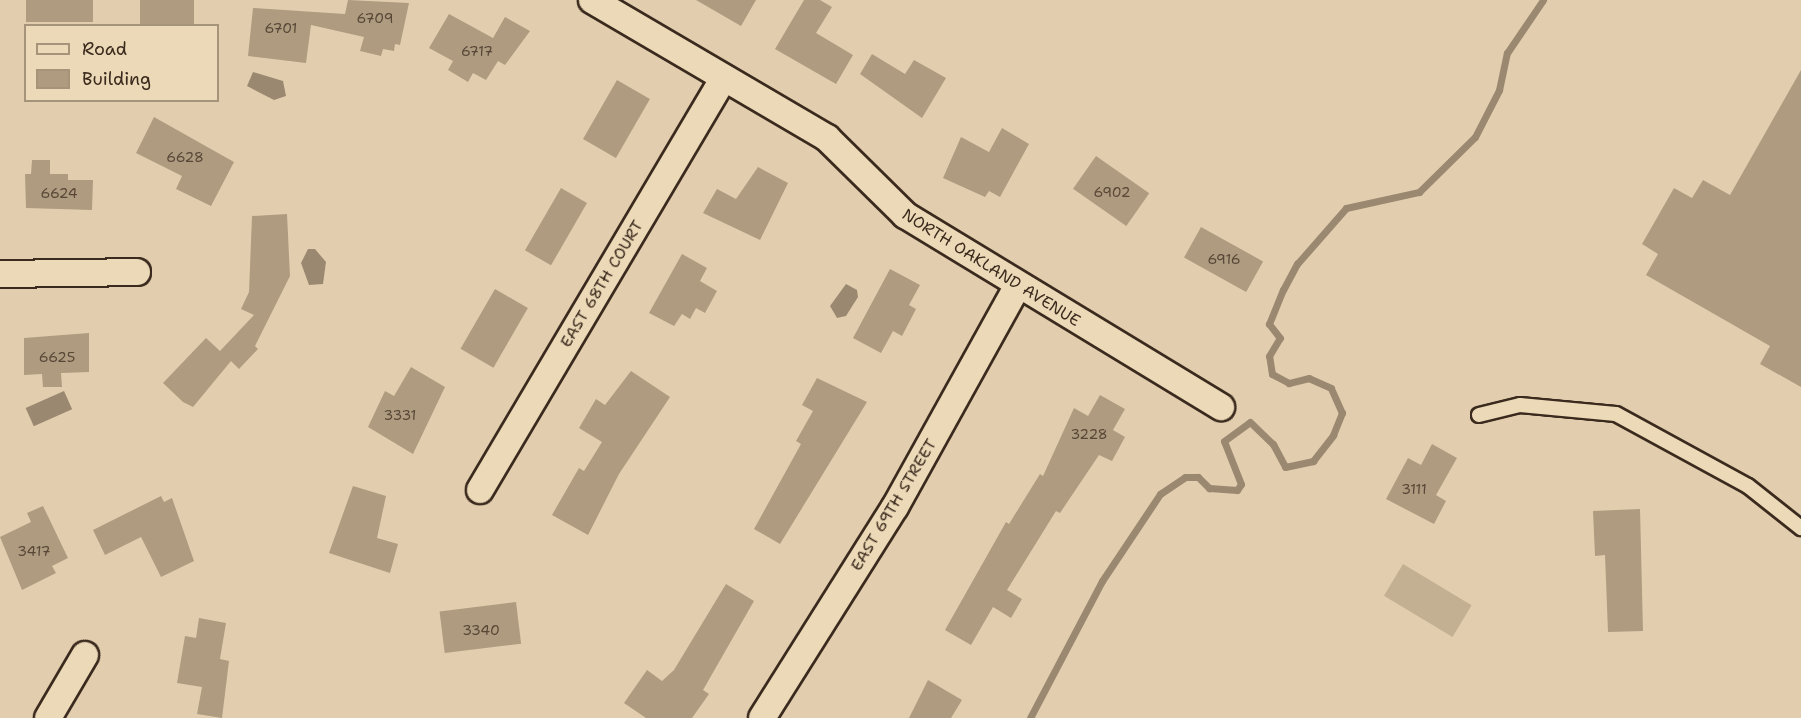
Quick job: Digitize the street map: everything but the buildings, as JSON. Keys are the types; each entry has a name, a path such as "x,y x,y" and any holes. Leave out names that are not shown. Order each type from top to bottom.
{"street":[{"name":"NORTH OAKLAND AVENUE","path":"592,0 827,138 894,207 1017,287 1221,407"},
{"name":"EAST 68TH COURT","path":"480,490 724,78"},
{"path":"0,274 137,272"},
{"name":"EAST 69TH STREET","path":"762,718 895,507 1017,287"},
{"path":"48,718 85,655"}],"lane":[{"path":"1479,415 1520,405 1616,414 1748,486 1801,528"}],"shaded area":[{"path":"253,72 283,81 286,96 274,100 247,86"},
{"path":"308,249 315,249 326,262 323,284 309,285 301,263"},
{"path":"846,284 857,290 858,297 846,316 837,318 830,306"},
{"path":"64,391 72,409 34,426 26,408"},
{"path":"1403,564 1472,605 1453,637 1384,596"}],"waterway":[{"path":"1030,718 1102,581 1160,494 1185,477 1198,477 1209,488 1237,490 1241,484 1224,441 1250,422 1273,444 1285,467 1313,461 1333,435 1342,413 1331,388 1309,378 1289,383 1272,374 1269,356 1280,338 1269,324 1283,290 1297,264 1346,208 1419,192 1475,137 1499,90 1507,53 1543,0"}]}
